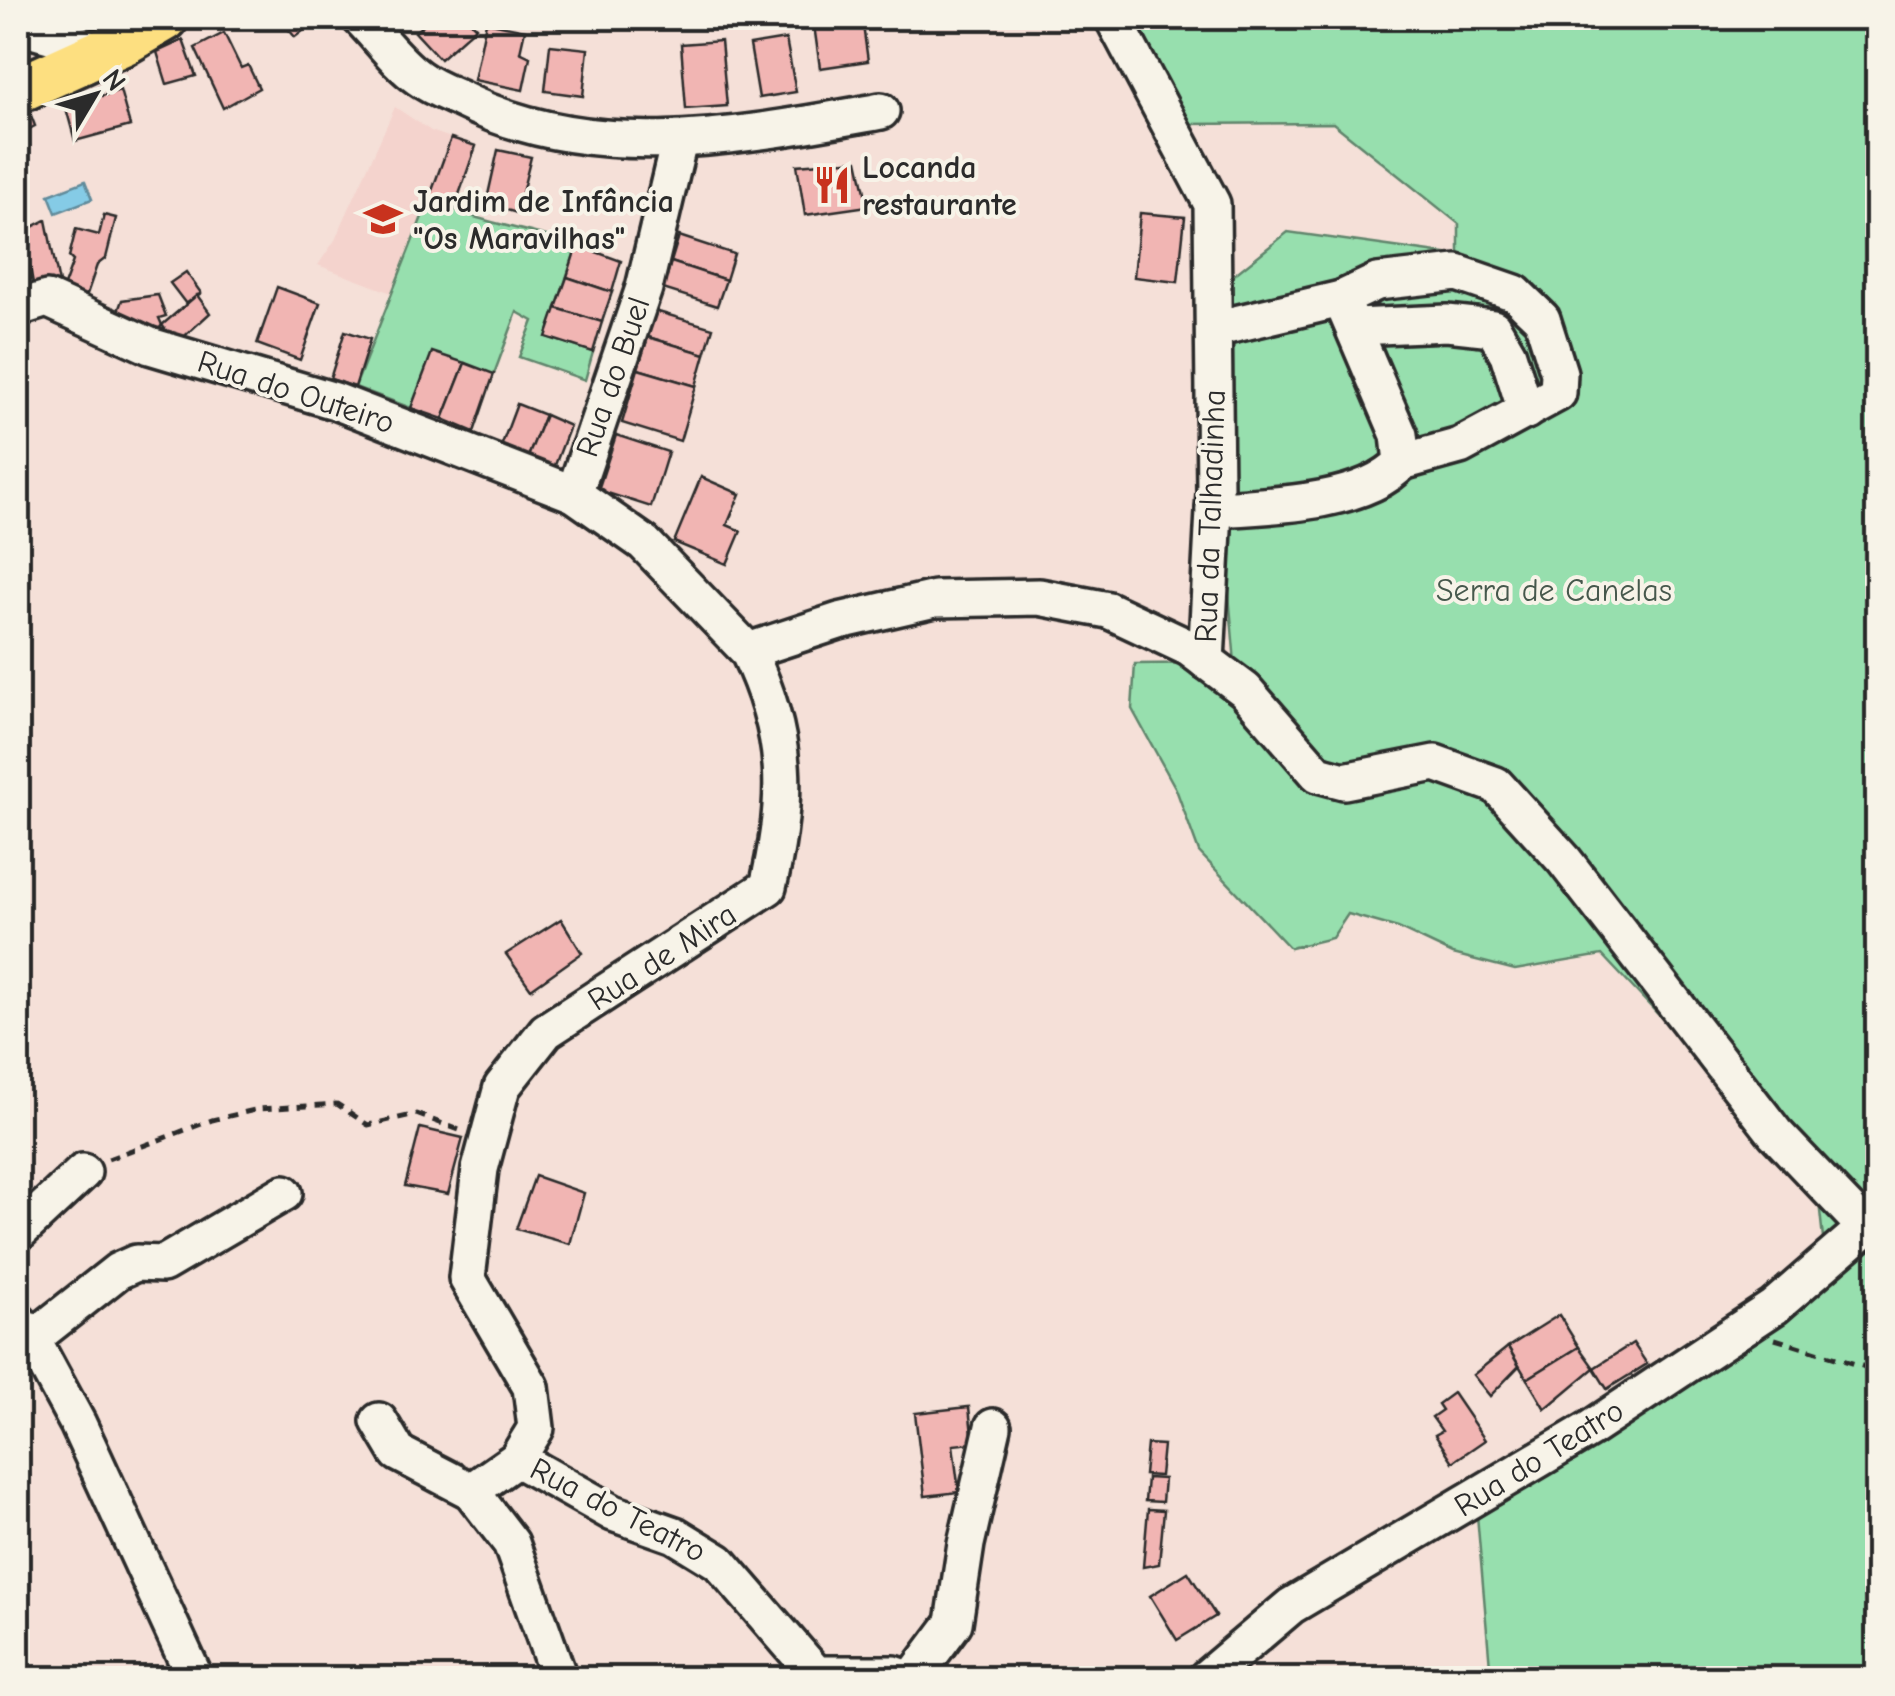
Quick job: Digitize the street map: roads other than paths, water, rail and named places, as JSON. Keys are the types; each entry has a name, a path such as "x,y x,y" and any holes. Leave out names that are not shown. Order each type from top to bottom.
{"main road":[{"path":"18,90 77,40 166,18"}],"street":[{"path":"360,18 418,78 496,118 586,138 680,141 744,135 881,112"},
{"name":"Rua da Talhadinha","path":"1113,18 1212,204 1214,509 1206,660 1245,690 1318,774 1344,781 1435,763 1496,785 1564,860 1775,1133 1870,1221"},
{"path":"18,26 77,40"},
{"name":"Rua do Buel","path":"574,494 644,288 680,141"},
{"path":"1214,509 1282,506 1357,489 1402,462 1460,446 1558,393 1560,373 1542,319 1516,293 1457,273 1378,282 1349,313"},
{"name":"Rua do Outeiro","path":"18,308 47,299 150,346 335,401 574,494"},
{"path":"1214,329 1349,313 1493,328 1508,354 1526,411"},
{"path":"1349,313 1399,435 1402,462"},
{"name":"Rua de Mira","path":"518,1459 536,1428 531,1387 467,1278 487,1142 502,1087 546,1031 768,888 784,821 780,736 748,651 644,543 574,494"},
{"path":"748,651 838,621 935,599 1039,597 1108,610 1206,660"},
{"path":"18,1232 83,1172"},
{"path":"196,1678 78,1424 25,1330 118,1271 136,1263 162,1264 284,1194"},
{"name":"Rua do Teatro","path":"1206,1678 1291,1606 1590,1429 1774,1307 1870,1221"},
{"path":"379,1421 398,1453 471,1491 512,1544 559,1678"},
{"path":"910,1678 954,1623 966,1544 993,1427"},
{"path":"471,1491 518,1459"},
{"name":"Rua do Teatro","path":"518,1459 613,1513 675,1535 719,1562 816,1674 894,1674 910,1678"}],"water":[{"path":"85,181 92,199 56,213 49,195"}],"place":[{"name":"Locanda restaurante","path":"832,185"},
{"name":"Jardim de Infância \"Os Maravilhas\"","path":"383,219"}],"park label":[{"name":"Serra de Canelas","path":"1554,590"}]}
